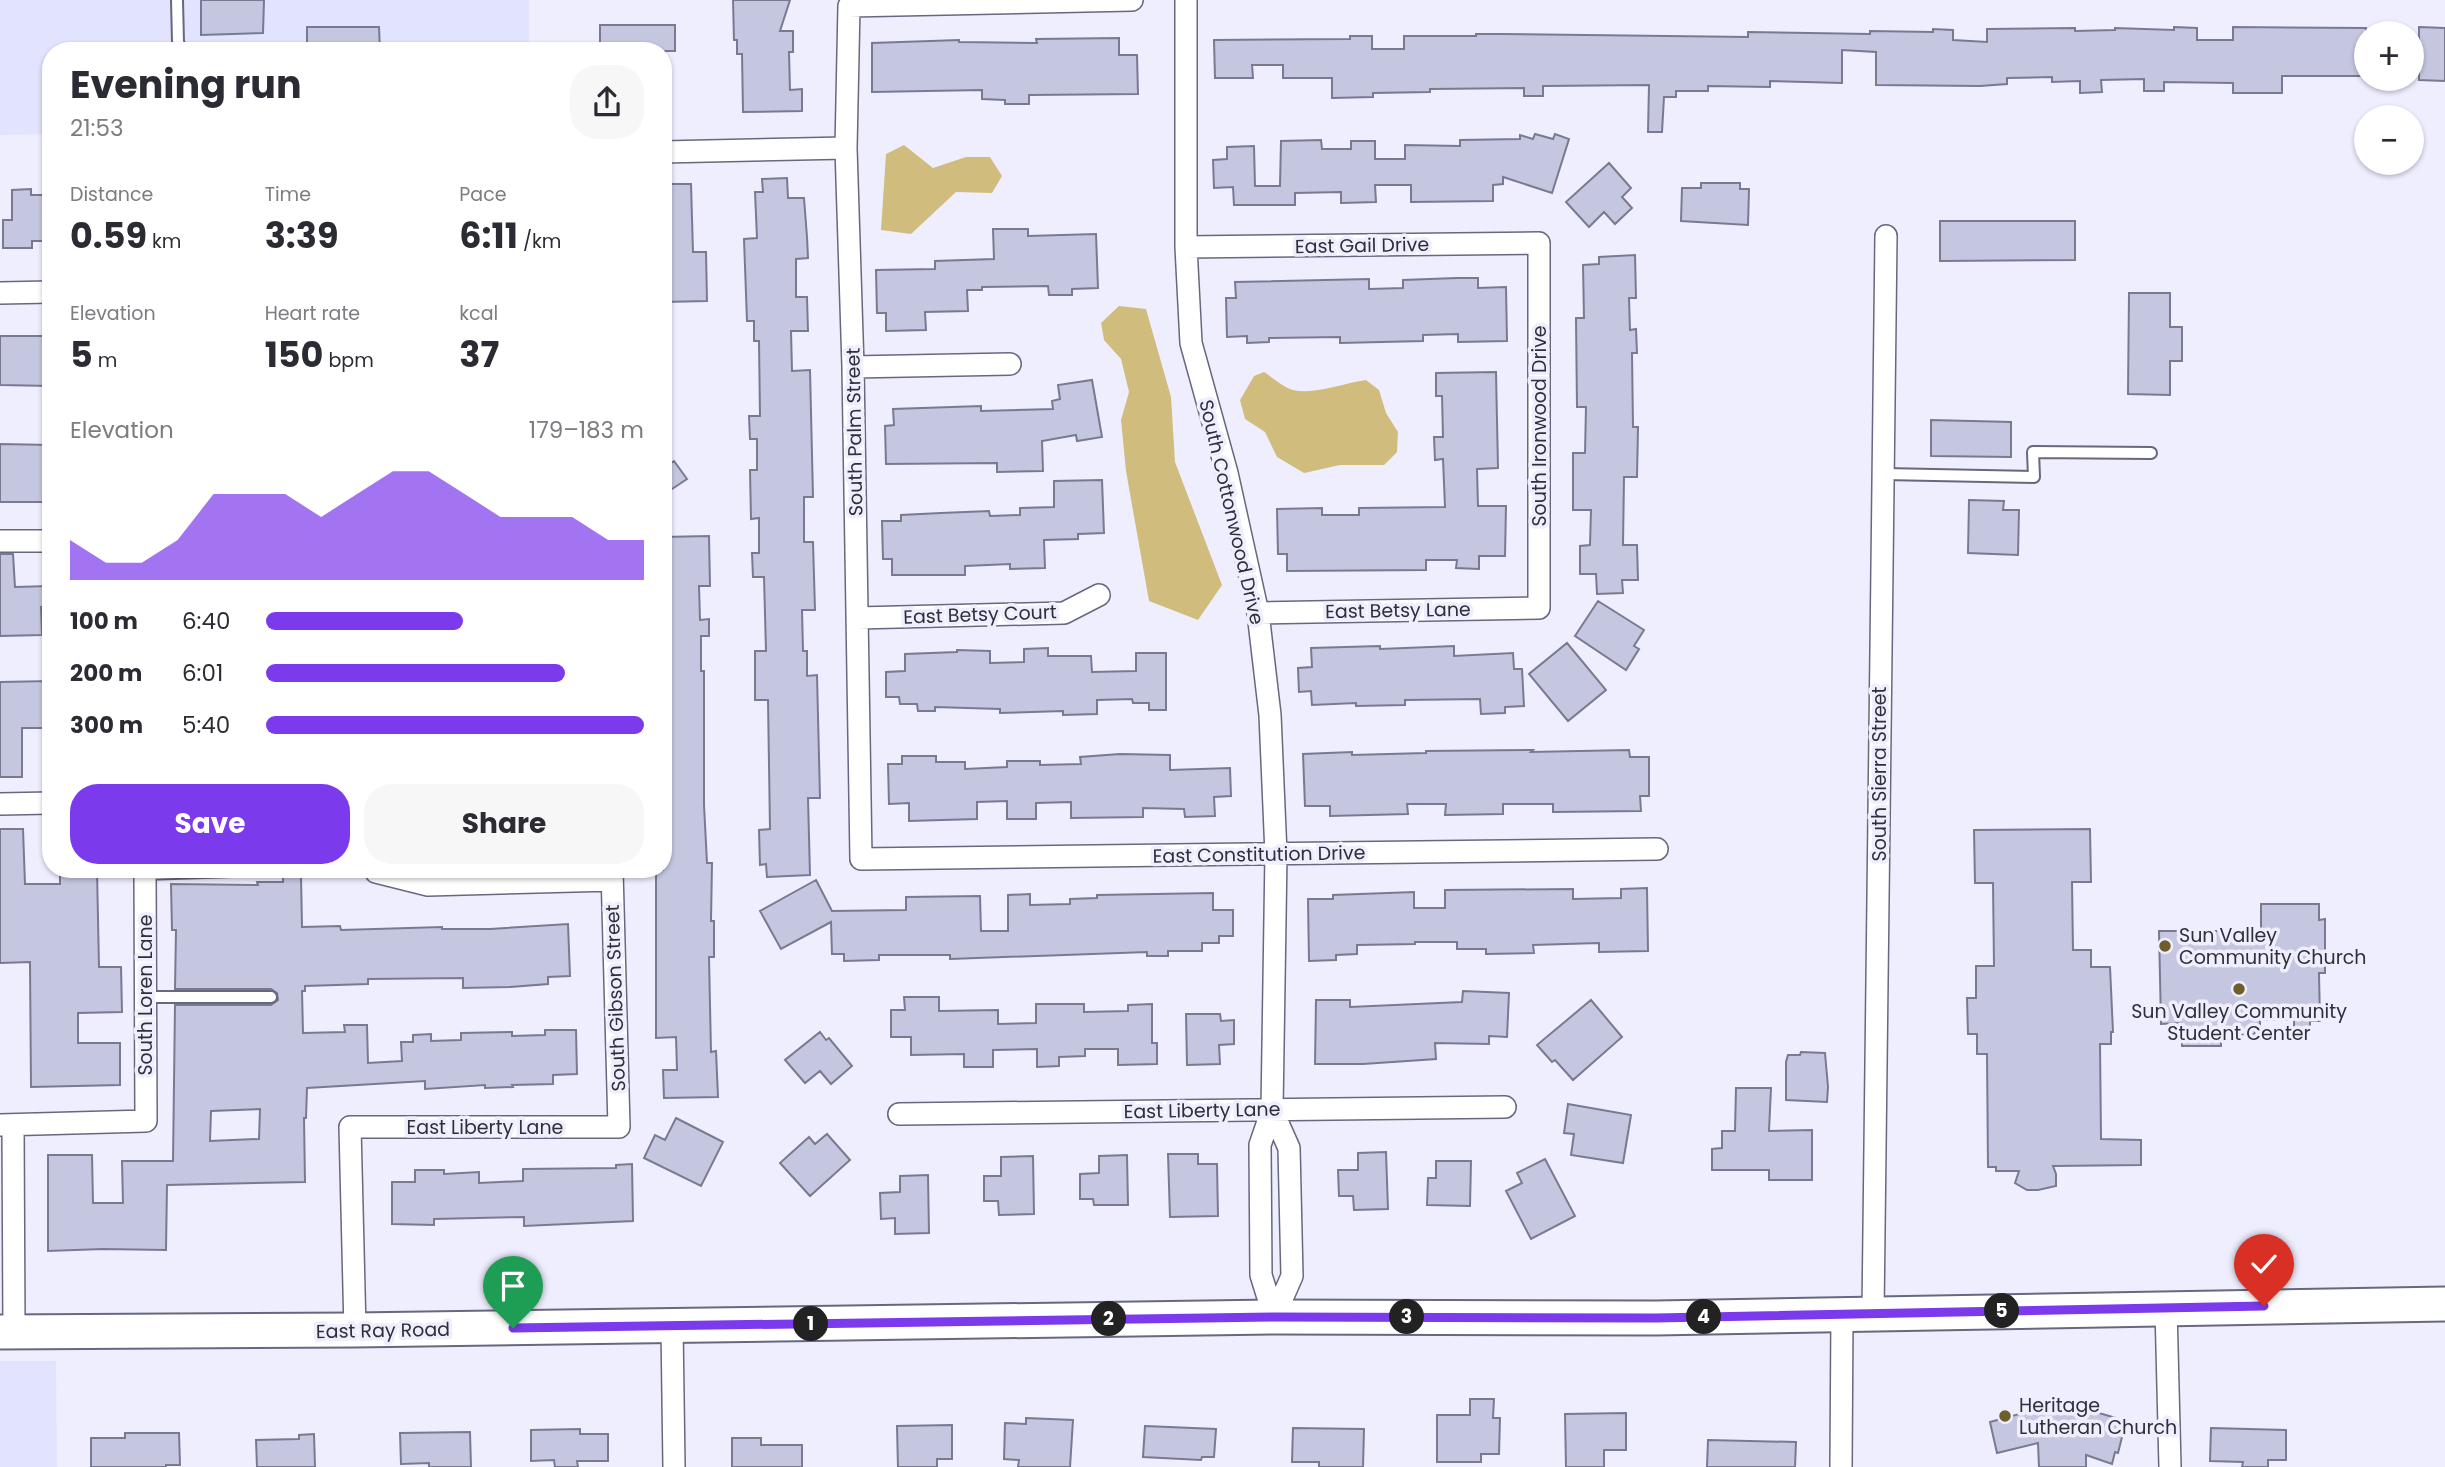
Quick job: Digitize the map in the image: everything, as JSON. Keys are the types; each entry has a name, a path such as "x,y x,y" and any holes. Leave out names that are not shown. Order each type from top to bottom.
{"main road":[{"name":"East Ray Road","path":"7,1332 355,1330 1274,1317 1656,1318 2445,1304"}],"street":[{"name":"South Palm Street","path":"861,859 853,367 846,148 849,6 1132,0"},
{"name":"South Cottonwood Drive","path":"1186,0 1186,247 1191,343 1227,473 1258,613 1270,715 1276,854 1272,1110 1260,1145 1260,1173 1261,1275 1274,1317"},
{"path":"672,152 846,148"},
{"name":"South Sierra Street","path":"1841,1467 1858,1313 1884,474 1886,236"},
{"name":"East Gail Drive","path":"1186,247 1539,243"},
{"name":"South Ironwood Drive","path":"1539,243 1539,608"},
{"path":"0,293 42,292"},
{"path":"853,367 1010,364"},
{"path":"0,541 42,541"},
{"name":"East Betsy Court","path":"858,618 1064,613 1098,595"},
{"name":"East Betsy Lane","path":"1258,613 1539,608"},
{"path":"0,804 42,803"},
{"name":"East Constitution Drive","path":"861,859 1657,849"},
{"name":"South Loren Lane","path":"6,1125 146,1121 145,878"},
{"path":"400,878 428,885 557,878"},
{"name":"South Gibson Street","path":"612,878 619,1127"},
{"name":"East Liberty Lane","path":"899,1114 1505,1107"},
{"name":"South Cottonwood Drive","path":"1272,1110 1289,1148 1292,1276 1274,1317"},
{"path":"6,1125 7,1332"},
{"name":"East Liberty Lane","path":"355,1330 350,1127 619,1127"},
{"path":"2166,1308 2170,1467"},
{"path":"673,1326 674,1467"}],"lane":[{"path":"177,0 178,42"},
{"path":"1884,474 2034,477 2033,452 2151,453"},
{"path":"145,997 271,997"}],"shaded area":[{"path":"0,0 529,0 529,42 42,42 42,134 0,135"},
{"path":"904,145 933,168 966,157 990,157 1002,176 992,193 956,192 911,234 881,230 886,154"},
{"path":"1119,306 1146,309 1171,397 1175,462 1222,585 1198,620 1149,601 1126,471 1121,420 1129,392 1121,359 1104,340 1101,323"},
{"path":"1264,372 1289,389 1302,391 1366,380 1379,390 1386,413 1398,432 1397,452 1384,465 1340,465 1304,473 1277,457 1265,432 1245,419 1240,400 1254,376"},
{"path":"0,1361 56,1361 57,1467 0,1467"}],"building":[{"path":"201,0 264,0 263,33 201,35"},
{"path":"733,0 790,0 780,31 793,31 793,52 789,52 790,90 802,89 802,111 743,112 742,54 737,54 737,40 734,40"},
{"path":"600,25 675,25 675,51 672,51 672,42 600,42"},
{"path":"307,27 379,27 380,42 307,42"},
{"path":"2174,27 2197,28 2197,40 2233,40 2233,27 2354,28 2354,76 2282,76 2282,93 2233,93 2233,83 2164,82 2164,91 2144,91 2144,79 2101,80 2102,92 2080,93 2080,81 2052,82 2052,77 2007,78 2007,84 1980,86 1876,85 1876,52 1842,50 1842,83 1770,81 1770,87 1708,86 1708,91 1676,91 1676,97 1664,97 1662,132 1648,132 1649,85 1543,86 1543,96 1524,96 1524,88 1430,89 1430,92 1373,93 1373,97 1332,98 1332,78 1283,78 1283,65 1252,65 1253,78 1215,78 1214,40 1350,39 1350,36 1372,36 1372,49 1404,49 1404,36 1476,34 1748,37 1748,32 1870,34 1870,31 1933,32 1933,29 1953,30 1953,40 1987,42 1987,29 2174,30"},
{"path":"2424,27 2445,28 2445,81 2424,80"},
{"path":"1119,38 1119,55 1137,55 1138,94 1029,95 1029,104 1005,104 1005,100 982,99 982,90 872,92 872,43 959,40 1037,43 1036,39"},
{"path":"1535,134 1553,139 1555,134 1569,139 1552,193 1503,177 1503,184 1493,185 1493,201 1411,202 1411,185 1375,185 1376,202 1341,203 1341,192 1295,193 1295,205 1234,205 1233,187 1214,188 1213,160 1227,159 1227,147 1254,146 1255,186 1280,186 1281,141 1321,140 1322,149 1351,149 1351,141 1375,141 1375,159 1405,159 1405,145 1460,146 1460,140 1520,139 1520,135 1533,139"},
{"path":"1609,163 1631,188 1622,197 1632,208 1615,224 1604,212 1589,227 1566,202"},
{"path":"787,178 788,198 804,198 807,237 808,258 796,259 796,297 807,297 808,331 791,331 792,371 810,370 813,497 804,497 804,542 813,542 815,610 802,610 803,651 807,651 807,676 817,675 820,798 808,798 810,875 767,877 766,864 760,865 759,830 770,829 768,700 755,700 755,651 766,651 764,577 753,577 752,553 759,553 759,518 751,519 750,470 757,470 757,439 750,439 749,416 760,416 759,341 754,341 754,321 747,321 744,239 757,238 755,192 763,192 762,179"},
{"path":"1701,183 1740,183 1740,189 1749,189 1748,225 1681,221 1682,188 1701,188"},
{"path":"672,184 691,184 693,252 706,252 707,301 672,302"},
{"path":"31,189 31,195 42,195 42,241 32,241 32,248 3,248 3,220 12,220 12,190"},
{"path":"1940,221 2075,221 2075,260 1940,261"},
{"path":"993,229 1028,229 1028,236 1096,234 1098,288 1072,289 1072,295 1049,295 1048,286 982,287 982,290 967,290 968,311 925,312 926,330 886,331 886,313 877,313 876,270 935,269 935,261 994,259"},
{"path":"1635,255 1636,298 1629,298 1630,330 1636,329 1637,353 1632,353 1633,427 1638,427 1637,477 1624,477 1623,545 1637,545 1638,580 1622,580 1623,593 1597,594 1596,574 1580,574 1580,546 1590,545 1591,510 1573,510 1573,453 1585,453 1586,407 1577,407 1576,318 1584,318 1583,265 1599,264 1599,257"},
{"path":"1478,278 1478,288 1506,287 1507,341 1458,342 1458,334 1423,335 1423,341 1340,343 1340,337 1269,338 1269,342 1247,343 1247,336 1227,337 1226,298 1236,298 1235,282 1369,279 1369,289 1403,288 1403,280"},
{"path":"2129,293 2170,293 2170,327 2182,327 2182,361 2170,361 2170,395 2128,394"},
{"path":"0,336 42,336 42,386 0,385"},
{"path":"1496,372 1498,468 1477,469 1478,506 1506,506 1505,556 1479,556 1479,569 1456,568 1457,560 1426,560 1426,570 1287,571 1287,554 1278,554 1277,509 1322,508 1322,515 1359,515 1359,508 1445,507 1443,459 1435,460 1434,437 1443,437 1442,396 1436,396 1436,373"},
{"path":"1092,380 1102,437 1077,441 1076,435 1042,441 1043,471 997,472 997,463 886,464 885,426 894,425 893,409 981,406 981,411 1053,409 1052,401 1060,399 1058,385"},
{"path":"1931,420 2011,422 2011,457 1931,456"},
{"path":"0,444 42,445 42,502 0,502"},
{"path":"674,461 687,479 672,489"},
{"path":"1102,480 1104,533 1078,534 1078,539 1044,540 1045,568 1010,569 1010,564 965,566 965,575 892,575 892,559 883,559 882,521 901,521 901,515 941,513 989,511 990,516 1020,515 1020,508 1054,507 1054,481"},
{"path":"1969,500 2004,501 2003,510 2019,510 2018,555 1968,553"},
{"path":"709,536 710,586 699,586 700,620 709,619 709,636 701,636 701,671 704,671 707,863 712,863 711,921 714,921 714,957 709,957 711,1052 716,1051 718,1097 664,1098 663,1070 677,1070 676,1037 656,1038 656,878 672,878 672,537"},
{"path":"0,554 13,554 15,587 42,586 42,635 0,636"},
{"path":"1598,601 1644,630 1634,646 1639,649 1626,670 1575,636"},
{"path":"1567,643 1606,690 1568,721 1529,674"},
{"path":"1380,646 1380,649 1454,646 1454,656 1513,653 1514,669 1522,669 1524,706 1505,707 1505,713 1481,714 1480,699 1405,700 1405,705 1312,705 1311,691 1299,692 1298,668 1312,667 1311,648"},
{"path":"1048,648 1048,656 1091,656 1092,672 1136,671 1136,653 1166,653 1166,710 1149,710 1149,703 1133,703 1132,699 1097,700 1097,714 1063,715 1063,711 1000,713 1000,709 935,707 935,711 918,711 917,704 900,704 899,697 886,697 886,672 905,671 905,654 957,650 990,651 990,663 1024,662 1024,649"},
{"path":"42,681 42,728 22,728 22,777 0,777 0,682"},
{"path":"1533,750 1531,752 1629,750 1630,757 1649,757 1649,796 1640,796 1641,811 1553,812 1553,804 1503,804 1503,814 1445,815 1446,804 1407,804 1408,814 1330,816 1330,806 1305,806 1303,754"},
{"path":"1120,754 1170,755 1170,770 1230,768 1231,796 1214,797 1215,816 1185,817 1184,809 1143,808 1143,817 1071,818 1071,802 1036,803 1036,819 1007,819 1007,801 977,802 977,819 909,821 909,803 889,804 888,764 902,764 902,756 936,756 936,762 965,762 965,769 1007,767 1007,761 1040,761 1040,765 1081,764 1080,757"},
{"path":"0,829 23,829 25,884 60,884 60,878 97,878 99,967 121,967 122,1012 78,1013 78,1043 120,1043 120,1085 31,1087 30,962 0,963"},
{"path":"2090,829 2091,882 2072,882 2073,950 2091,950 2091,967 2110,967 2113,1032 2111,1044 2100,1044 2101,1139 2141,1140 2141,1165 2053,1166 2056,1186 2027,1190 2015,1183 2019,1171 1996,1171 1996,1167 1988,1167 1987,1054 1977,1054 1977,1034 1968,1034 1967,998 1976,998 1976,966 1994,966 1993,883 1975,883 1974,830"},
{"path":"283,878 301,878 302,927 340,926 341,930 442,927 490,929 568,924 570,976 548,977 548,984 510,987 463,988 463,978 368,979 368,984 305,986 305,991 302,991 303,1033 345,1032 344,1025 367,1025 368,1063 402,1061 401,1042 413,1042 413,1035 431,1034 431,1041 461,1040 461,1033 512,1032 512,1036 545,1035 545,1030 576,1030 577,1074 553,1075 553,1084 512,1085 513,1087 485,1088 485,1085 425,1089 425,1081 307,1088 304,1118 305,1182 167,1185 166,1250 48,1251 48,1155 92,1155 93,1203 123,1203 122,1161 173,1161 175,1005 271,1005 278,1000 277,993 271,989 175,989 176,930 172,930 171,884 258,885 257,882 283,882","holes":["260,1109 259,1139 210,1141 211,1111"]},
{"path":"816,880 832,911 906,910 906,897 980,896 981,931 1008,931 1008,895 1030,894 1030,905 1070,904 1070,899 1097,898 1097,895 1213,893 1213,910 1233,910 1233,936 1219,936 1219,943 1202,943 1202,951 1168,951 1168,956 1147,956 1147,952 950,959 950,955 879,955 879,960 844,961 844,954 832,954 831,922 781,949 760,911"},
{"path":"1647,888 1648,951 1599,952 1599,943 1533,945 1534,953 1486,954 1486,949 1457,949 1457,942 1415,942 1357,945 1357,954 1336,955 1336,960 1309,961 1308,899 1333,899 1333,895 1414,892 1414,908 1445,908 1445,890 1573,889 1573,899 1621,898 1621,889"},
{"name":"Sun Valley Community Student Center","path":"2261,904 2319,904 2319,920 2325,919 2325,973 2319,973 2320,1021 2310,1021 2310,1028 2294,1028 2294,1020 2260,1020 2260,1026 2255,1026 2255,1034 2221,1035 2221,1046 2182,1046 2182,1023 2161,1024 2159,931 2261,931"},
{"path":"1463,991 1509,993 1507,1037 1489,1036 1489,1044 1435,1043 1436,1059 1315,1064 1316,1000 1350,1000 1350,1007 1462,1002"},
{"path":"904,997 939,997 939,1011 998,1010 998,1024 1036,1023 1036,1004 1084,1004 1084,1012 1128,1011 1128,1005 1152,1004 1152,1043 1157,1043 1157,1064 1118,1065 1118,1049 1085,1049 1085,1056 1059,1057 1059,1066 1037,1067 1037,1049 993,1050 993,1067 964,1067 964,1054 911,1055 911,1037 891,1037 891,1010 905,1010"},
{"path":"1591,1000 1622,1037 1573,1080 1537,1045"},
{"path":"1186,1014 1220,1014 1221,1021 1234,1020 1234,1044 1219,1045 1220,1064 1187,1065"},
{"path":"820,1032 826,1040 829,1038 852,1066 831,1084 820,1071 805,1083 785,1060"},
{"path":"1801,1052 1825,1053 1827,1102 1786,1100 1788,1055 1800,1055"},
{"path":"1736,1088 1771,1088 1769,1131 1812,1130 1812,1180 1769,1180 1769,1170 1712,1170 1712,1149 1722,1148 1722,1131 1735,1131"},
{"path":"1568,1104 1631,1115 1623,1163 1571,1155 1574,1134 1564,1133"},
{"path":"676,1118 723,1142 701,1186 644,1158 655,1135 665,1140"},
{"path":"827,1134 850,1160 810,1196 780,1163 809,1137 815,1144"},
{"path":"1386,1152 1388,1209 1354,1210 1353,1196 1339,1196 1338,1170 1358,1170 1358,1153"},
{"path":"1168,1154 1198,1154 1198,1164 1217,1164 1218,1216 1170,1217"},
{"path":"1127,1155 1128,1205 1094,1205 1093,1199 1080,1199 1080,1174 1099,1173 1099,1156"},
{"path":"1033,1156 1034,1214 999,1215 998,1201 984,1201 984,1176 1001,1176 1001,1157"},
{"path":"1545,1159 1575,1216 1531,1239 1506,1191 1522,1183 1517,1173"},
{"path":"1436,1161 1471,1161 1470,1206 1427,1205 1428,1178 1436,1178"},
{"path":"632,1164 633,1221 524,1226 524,1217 434,1219 434,1225 392,1224 392,1182 415,1182 415,1170 444,1170 444,1174 479,1172 479,1183 523,1181 523,1169 616,1168 616,1165"},
{"path":"928,1175 929,1233 895,1234 895,1218 881,1219 880,1193 900,1192 900,1176"},
{"path":"1470,1399 1494,1399 1493,1418 1500,1418 1499,1454 1481,1454 1481,1462 1437,1462 1437,1415 1470,1415"},
{"path":"2067,1401 2126,1421 2118,1453 2115,1452 2112,1464 2086,1455 2086,1467 2039,1467 2038,1443 1997,1453 1990,1422"},
{"path":"1626,1413 1626,1450 1604,1450 1604,1467 1566,1467 1565,1414"},
{"path":"1026,1418 1073,1420 1070,1467 1018,1467 1019,1460 1004,1459 1005,1423 1026,1424"},
{"path":"952,1425 952,1459 937,1459 937,1467 898,1467 897,1426"},
{"path":"1145,1426 1216,1429 1214,1457 1202,1457 1201,1460 1143,1457"},
{"path":"1293,1428 1364,1429 1363,1467 1319,1467 1319,1462 1292,1462"},
{"path":"2211,1428 2286,1430 2286,1460 2268,1460 2268,1467 2242,1467 2243,1462 2210,1461"},
{"path":"580,1429 580,1434 608,1434 608,1461 577,1461 578,1467 555,1467 554,1460 531,1461 531,1430"},
{"path":"470,1432 471,1467 429,1467 429,1463 401,1464 400,1433"},
{"path":"125,1433 179,1433 180,1465 91,1467 91,1438 125,1438"},
{"path":"314,1434 315,1467 257,1467 256,1440 299,1439 299,1435"},
{"path":"732,1438 761,1438 761,1445 802,1445 802,1467 732,1467"},
{"path":"1708,1440 1796,1442 1795,1467 1707,1467"}],"place":[{"name":"Sun Valley Community Church","path":"2165,946"},
{"name":"Sun Valley Community Student Center","path":"2239,989"},
{"name":"Heritage Lutheran Church","path":"2005,1416"}],"route":[{"path":"513,1328 1274,1317 1656,1318 2264,1306"}]}
